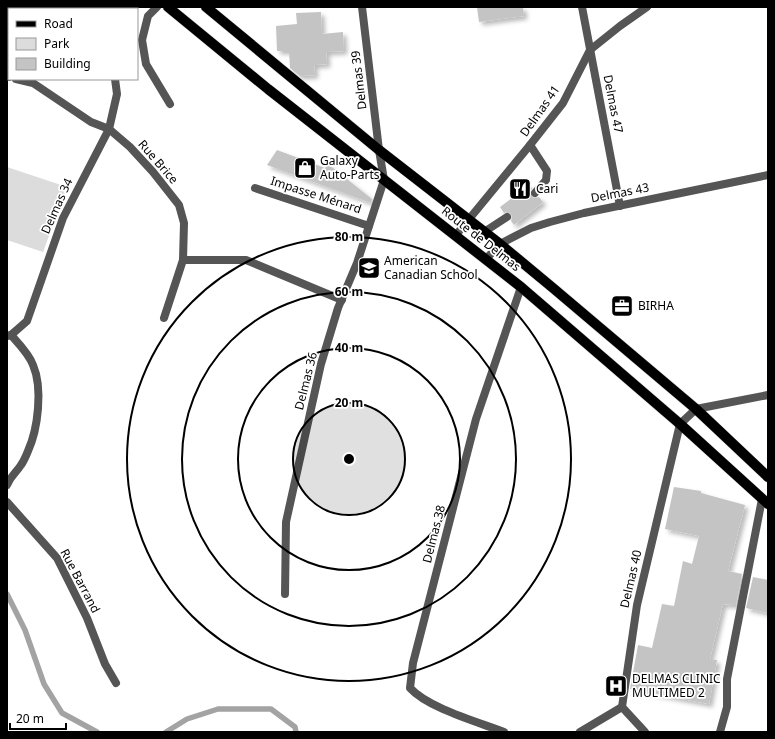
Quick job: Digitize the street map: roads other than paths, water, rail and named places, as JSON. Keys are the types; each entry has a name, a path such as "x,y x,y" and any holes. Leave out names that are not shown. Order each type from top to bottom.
{"main road":[{"name":"Route de Delmas","path":"168,7 268,89 521,287 680,424 765,502"},
{"name":"Route de Delmas","path":"206,7 379,150 500,244 696,409 768,477"}],"street":[{"path":"157,7 148,16 142,40 146,64 170,104"},
{"name":"Delmas 39","path":"362,7 384,180"},
{"name":"Delmas 47","path":"582,7 620,206"},
{"name":"Delmas 41","path":"456,235 563,103 590,50 647,7"},
{"name":"Rue Brice","path":"20,80 33,83 91,122 109,129 130,147 153,172 178,206 184,223 183,260 164,318"},
{"name":"Delmas 34","path":"9,336 27,321 63,218 109,129 117,94 115,80"},
{"path":"530,145 547,171 546,180 535,193"},
{"name":"Delmas 43","path":"486,259 500,244 531,228 550,222 584,213 768,175"},
{"name":"Delmas 36","path":"285,594 286,522 321,364 342,300 357,263 384,180"},
{"name":"Impasse Ménard","path":"255,188 369,226"},
{"path":"484,232 507,217"},
{"path":"183,260 246,260 342,300"},
{"name":"Delmas 38","path":"504,732 450,712 416,695 410,688 413,663 476,418 521,287"},
{"path":"7,485 10,477 21,466 29,450 38,408 38,388 33,364 20,345 9,336"},
{"path":"680,424 696,409 768,395"},
{"name":"Delmas 40","path":"622,707 637,605 680,424"},
{"name":"Rue Barrand","path":"7,502 56,558 87,618 105,664 116,683"},
{"path":"720,732 727,707 727,679 765,502"},
{"path":"580,732 622,707 645,732"}],"waterway":[{"path":"7,594 25,630 44,684 62,713 97,732"},
{"path":"166,732 187,719 218,709 271,709 295,727 296,732"}],"place":[{"name":"Galaxy Auto-Parts","path":"305,168"},
{"name":"Cari","path":"520,189"},
{"name":"American Canadian School","path":"369,268"},
{"name":"BIRHA","path":"622,306"},
{"name":"DELMAS CLINIC MULTIMED 2","path":"616,686"}]}
